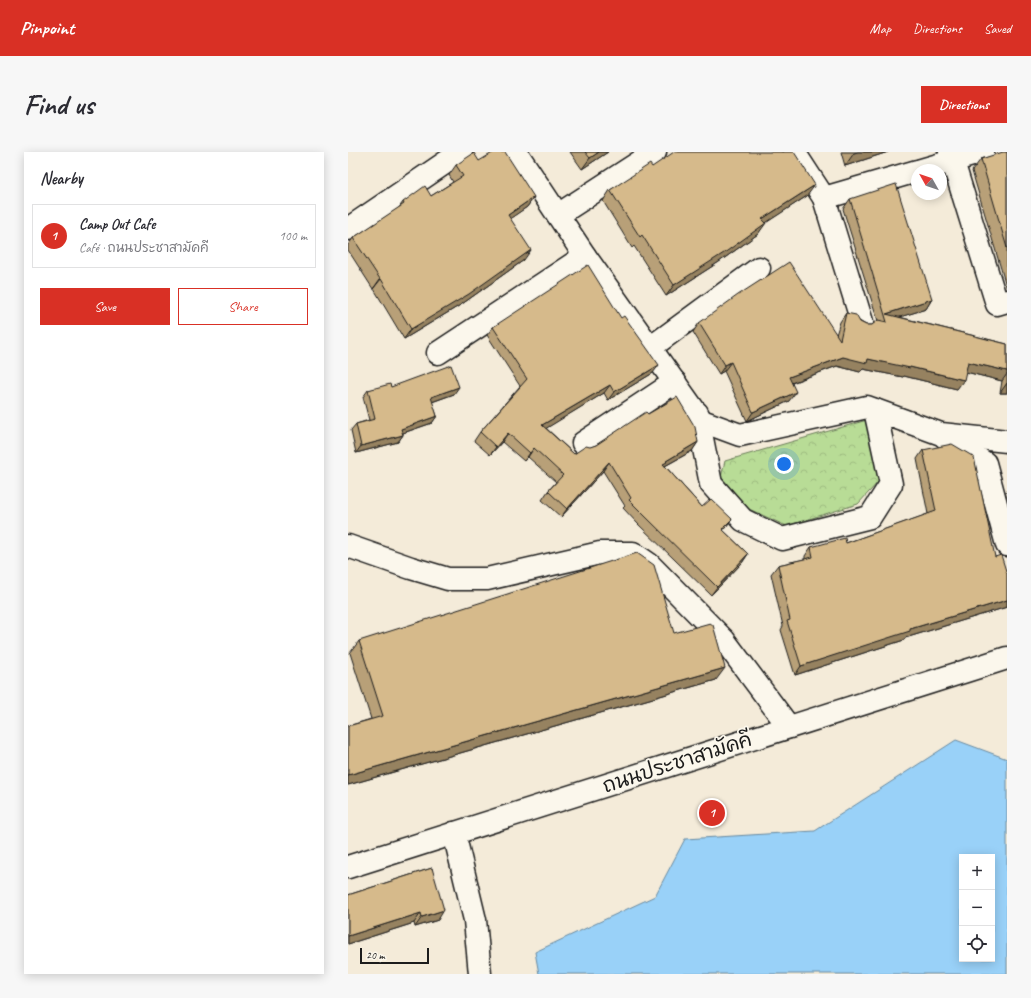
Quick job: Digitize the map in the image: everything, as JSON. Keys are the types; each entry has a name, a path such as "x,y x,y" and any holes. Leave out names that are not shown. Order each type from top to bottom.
{"street":[{"path":"348,229 461,152"},
{"path":"516,152 585,256 702,421 740,435 867,407 941,434 1007,442"},
{"path":"558,215 655,152"},
{"path":"794,152 824,198 862,322"},
{"path":"935,164 951,157 983,152"},
{"path":"951,157 1002,303"},
{"path":"824,198 911,173"},
{"path":"438,353 585,256"},
{"path":"650,348 759,268"},
{"path":"583,443 675,382"},
{"path":"697,414 711,484 743,520 782,538 870,517 890,484 875,410"},
{"path":"941,434 985,463 1007,544"},
{"path":"348,546 448,579 487,578 600,553 633,553 649,564 724,640 789,727"},
{"name":"ถนนประชาสามัคคี","path":"348,867 1007,658"},
{"path":"454,833 476,920 480,974"}],"green space":[{"path":"867,420 880,480 858,504 786,526 749,509 721,477 725,461"}],"water":[{"path":"956,740 1007,759 1007,974 539,974 535,952 655,896 685,839 815,831"}],"building":[{"path":"494,152 505,152 534,197 508,215 531,250 469,294 411,329 381,279 353,238 404,204 403,202 425,186 431,196 463,176 456,165 474,153 479,161"},
{"path":"585,152 599,152 590,158"},
{"path":"674,152 794,152 815,185 762,219 766,223 727,251 674,285 642,235 640,237 610,190 650,164 652,167"},
{"path":"1007,152 1007,248 981,159"},
{"path":"896,184 932,299 886,314 1007,344 1007,371 968,362 964,380 868,359 867,363 843,357 789,377 796,392 753,412 731,362 725,365 699,323 738,295 789,262 840,340 846,313 856,315 860,322 866,325 872,325 878,320 887,322 850,199"},
{"path":"588,265 621,318 624,316 659,365 614,392 610,385 542,425 574,454 586,446 590,447 596,445 646,412 648,414 677,397 695,427 698,442 663,464 702,507 711,499 732,519 722,529 748,554 717,587 629,500 631,498 609,462 567,509 548,491 563,475 534,448 530,453 508,433 496,447 480,432 527,379 493,327"},
{"path":"451,365 459,387 431,397 437,416 401,429 403,435 361,446 356,424 375,419 368,390 390,384 391,387"},
{"path":"952,444 974,457 995,557 1001,555 1007,574 1007,600 910,629 910,631 801,666 787,621 790,620 778,565 813,557 811,547 845,538 846,543 936,511 923,450"},
{"path":"637,553 654,565 674,633 710,623 713,625 725,668 348,775 348,726 383,716 359,641"},
{"path":"432,868 444,910 422,917 421,913 348,936 348,895"}],"place":[{"name":"Camp Out Cafe","path":"712,813"}]}
